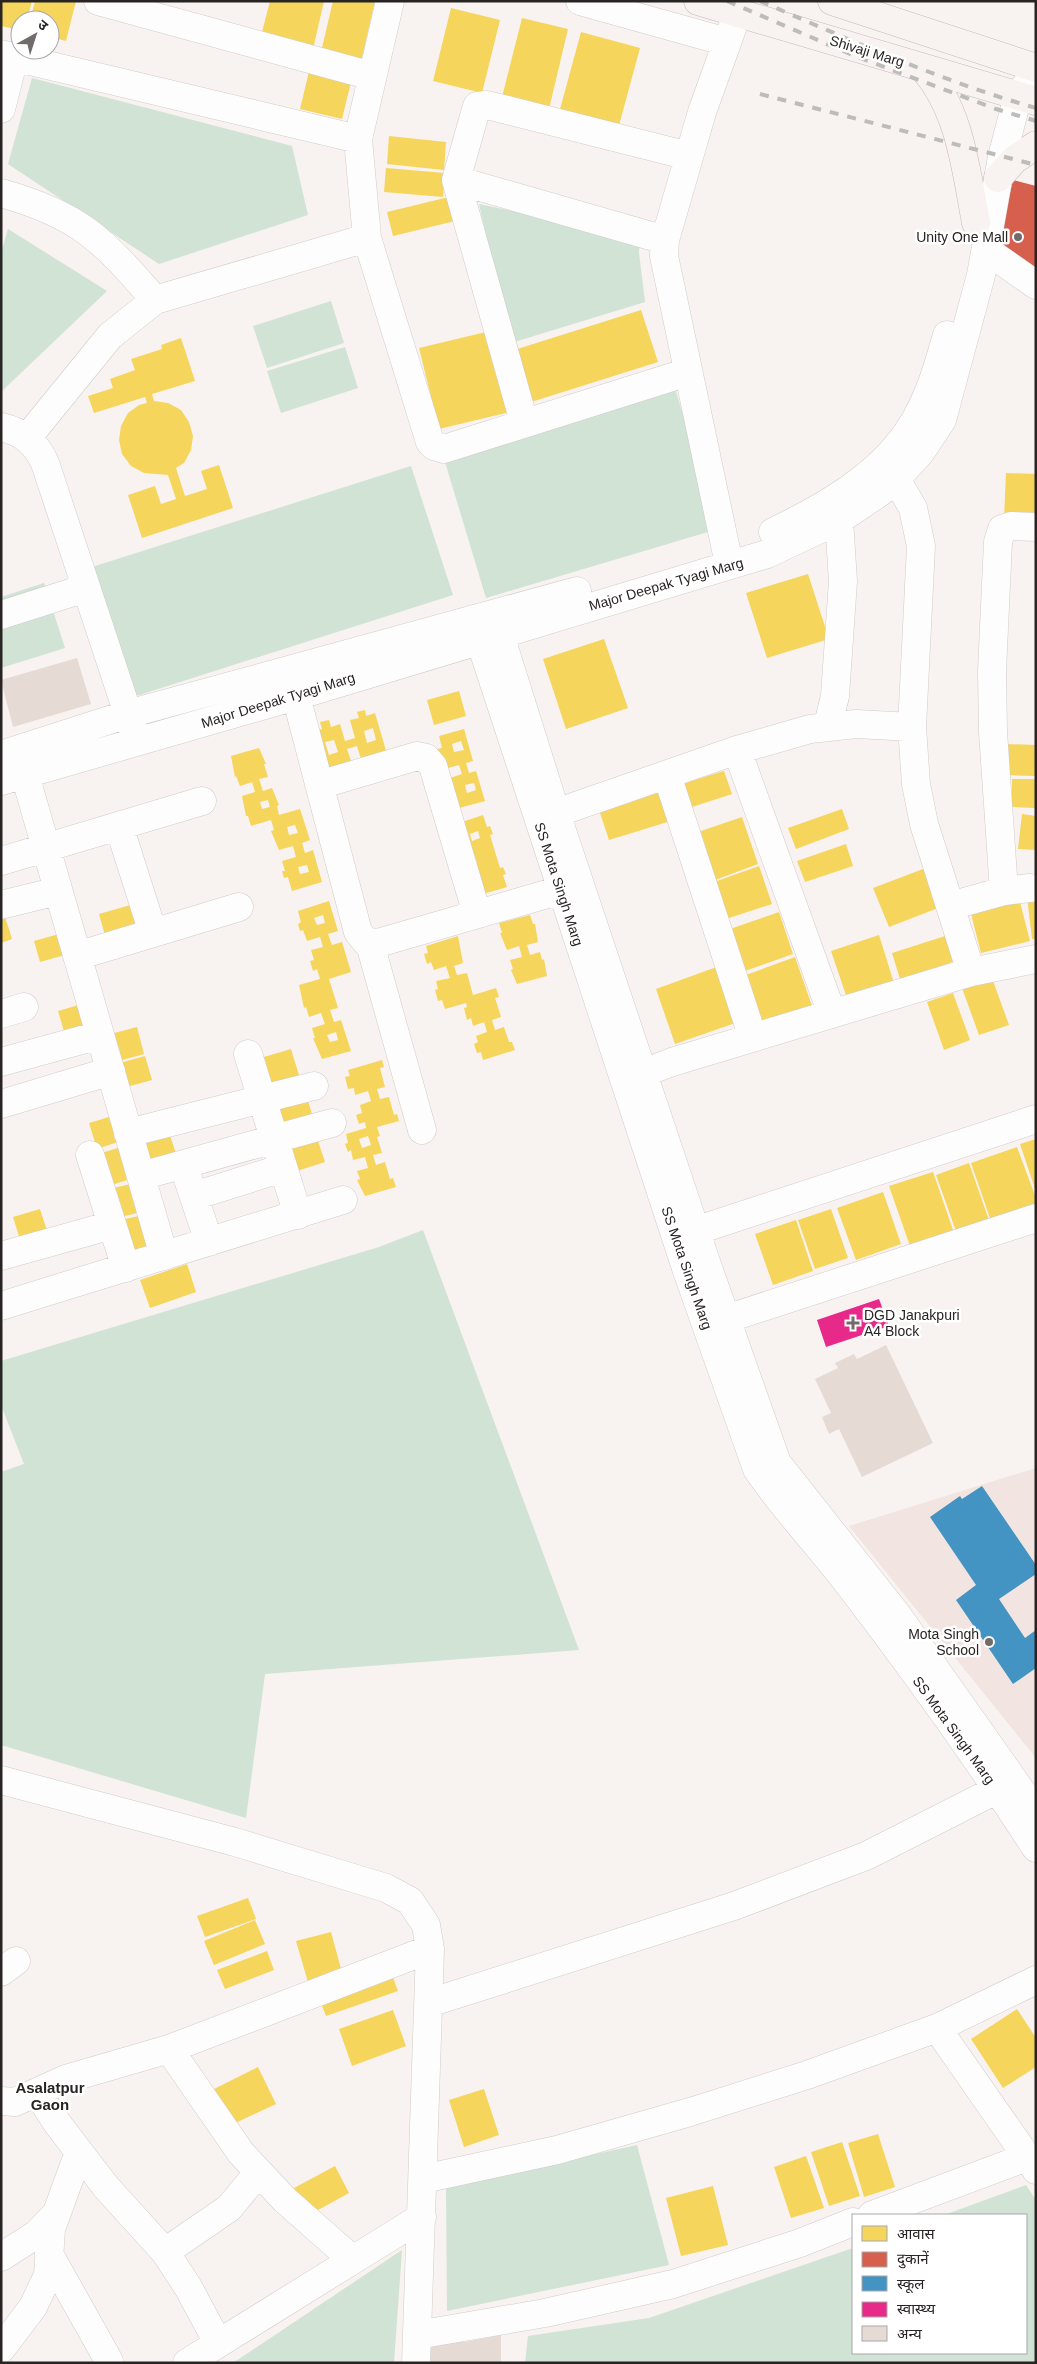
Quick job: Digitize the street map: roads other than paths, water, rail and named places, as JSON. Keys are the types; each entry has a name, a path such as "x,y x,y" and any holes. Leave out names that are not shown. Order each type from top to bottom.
{"main road":[{"name":"Shivaji Marg","path":"698,1 1021,97"},
{"path":"832,1 1029,67"},
{"path":"922,68 942,93 957,135 965,163 976,223"},
{"path":"998,178 1014,160 1036,145"}],"street":[{"path":"98,1 372,76"},
{"path":"390,1 358,139 367,238 430,442 434,446 444,449 524,422 688,372"},
{"path":"580,1 727,42"},
{"path":"728,557 666,274 664,256 665,240 689,156 738,12"},
{"path":"1,109 8,56 358,139"},
{"name":"Major Deepak Tyagi Marg","path":"1,754 128,714 486,626 728,557 775,551 839,520 896,479 920,453 942,420 986,250 998,178 1029,67"},
{"name":"Major Deepak Tyagi Marg","path":"728,557 826,503 872,471 905,436 920,412 939,365 976,223 1021,97"},
{"path":"524,422 456,180 477,106 481,104 689,156"},
{"path":"456,180 665,240"},
{"path":"1,194 44,207 80,225 116,255 155,300"},
{"path":"27,438 110,336 155,300 367,238"},
{"path":"986,250 1036,285"},
{"path":"1,427 20,433 27,438 38,449 45,463 137,742"},
{"path":"896,479 912,508 921,546 912,727 916,784 924,824 971,972"},
{"path":"828,725 835,696 844,581 839,520"},
{"path":"950,906 1017,889 993,732 992,671 998,542 1002,529 1011,526 1036,527"},
{"path":"1,615 86,588"},
{"name":"Major Deepak Tyagi Marg","path":"13,778 296,696 486,626"},
{"name":"SS Mota Singh Marg","path":"486,626 556,813 633,1076 686,1268 757,1469 770,1488 846,1581 1005,1784 1036,1812"},
{"name":"SS Mota Singh Marg","path":"486,626 560,890 695,1231 776,1463 898,1616 1005,1784 1036,1848"},
{"path":"296,696 358,932 361,938 370,944 422,1130"},
{"path":"556,813 789,734 828,725 912,727"},
{"path":"738,750 832,1014"},
{"path":"320,785 417,756 426,758 433,766 478,914"},
{"path":"667,775 753,1038"},
{"path":"13,778 46,848 164,1256"},
{"path":"1,861 202,801"},
{"path":"119,826 153,933"},
{"path":"370,944 560,890"},
{"path":"1,905 58,891"},
{"path":"77,956 239,907"},
{"path":"633,1076 971,972 1036,959"},
{"path":"1,1062 100,1035"},
{"path":"248,1054 298,1214"},
{"path":"1,1104 111,1071"},
{"path":"128,1133 314,1086"},
{"path":"695,1231 1036,1119"},
{"path":"141,1176 332,1123"},
{"path":"90,1155 126,1268"},
{"path":"183,1164 208,1242"},
{"path":"194,1196 283,1168"},
{"path":"1,1306 343,1200"},
{"path":"726,1319 1036,1218"},
{"path":"1,1256 112,1224"},
{"path":"1,1780 235,1842 386,1888 410,1901 426,1925 430,1949 416,2363"},
{"path":"429,2002 743,1902 866,1856 1005,1784"},
{"path":"1,2101 15,2102 66,2079 169,2049 430,1949"},
{"path":"423,2180 557,2150 690,2112 807,2075 937,2028 1036,1980"},
{"path":"875,2214 1031,2164 937,2028"},
{"path":"169,2049 241,2153 285,2200 353,2260"},
{"path":"37,2092 79,2152 118,2200 165,2252 188,2287 218,2343"},
{"path":"1,2349 33,2307 48,2275 51,2229 79,2152"},
{"path":"165,2252 229,2208 258,2172"},
{"path":"1,2257 36,2234 56,2214"},
{"path":"187,2363 422,2217"},
{"path":"417,2335 545,2313 673,2284 800,2243 852,2222"},
{"path":"49,2254 109,2361"}],"railway":[{"path":"727,1 855,56 996,109 1036,121"},
{"path":"760,1 931,73 1036,108"},
{"path":"760,94 1036,165"}],"place":[{"name":"Unity One Mall","path":"1018,237"},
{"name":"DGD Janakpuri A4 Block","path":"853,1323"},
{"name":"Mota Singh School","path":"989,1642"}],"district":[{"name":"Asalatpur Gaon","path":"50,2096"}]}
